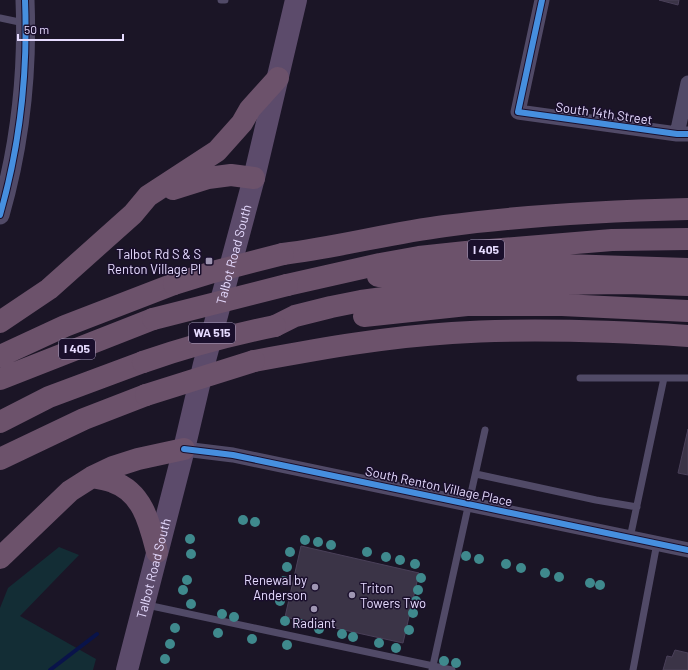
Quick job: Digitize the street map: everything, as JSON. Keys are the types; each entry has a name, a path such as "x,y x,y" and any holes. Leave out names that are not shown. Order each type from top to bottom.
{"highway":[{"path":"0,322 49,289 132,214 148,196 217,151 242,124 250,109 278,78"},
{"path":"132,214 174,188 208,178 231,175 254,178"},
{"path":"0,356 64,326 174,284 283,254 319,249 415,231 508,219 592,212 688,209"},
{"name":"I 405","path":"0,379 153,319 315,278 393,262 466,252 612,240 688,239"},
{"path":"315,278 433,274 490,268 564,265 688,269"},
{"path":"275,326 295,316 331,307 361,301 421,293 544,284 628,283 688,285"},
{"path":"275,326 468,305 562,305 688,311"},
{"name":"I 405","path":"0,422 48,396 143,362 189,346 230,335 275,326"},
{"path":"0,458 84,419 146,395 254,361 378,340 464,332 540,330 688,336"},
{"path":"0,558 70,491 92,476 138,459 184,449"},
{"path":"92,476 115,482 136,496 149,521 157,552"}],"main road":[{"name":"Talbot Road South","path":"127,670 184,449 204,364 254,178 296,0"}],"street":[{"path":"0,215 12,174 23,97 26,23 25,0"},
{"name":"South 14th Street","path":"542,0 518,112 683,134"},
{"path":"683,134 688,82"},
{"name":"South Renton Village Place","path":"184,449 233,455 688,550"}],"lane":[{"path":"0,18 26,23"},
{"path":"580,378 688,378"},
{"path":"630,538 664,378"},
{"path":"433,668 485,430"},
{"path":"476,474 596,500 637,507"},
{"path":"633,670 657,543"},
{"path":"144,604 433,668 452,670"}],"shaded area":[{"path":"59,547 79,555 20,616 96,659 93,670 0,670 0,608 8,588"}],"building":[{"path":"659,0 679,0 678,5"},
{"path":"688,429 688,475 678,473"},
{"name":"Triton Towers Two","path":"301,546 419,573 403,643 285,617"},
{"path":"675,650 688,653 688,670 663,670 667,656 672,657"}],"waterway":[{"path":"50,670 97,634"}],"cycle path":[{"path":"0,215 13,162 21,109 24,82 26,28 25,0"},
{"path":"542,0 518,112 677,134 688,134"},
{"path":"184,449 233,455 688,550"}],"place":[{"name":"Talbot Rd S & S Renton Village Pl","path":"209,261"},
{"name":"Renewal by Anderson","path":"315,587"},
{"name":"Triton Towers Two","path":"352,595"},
{"name":"Radiant","path":"314,609"}]}
